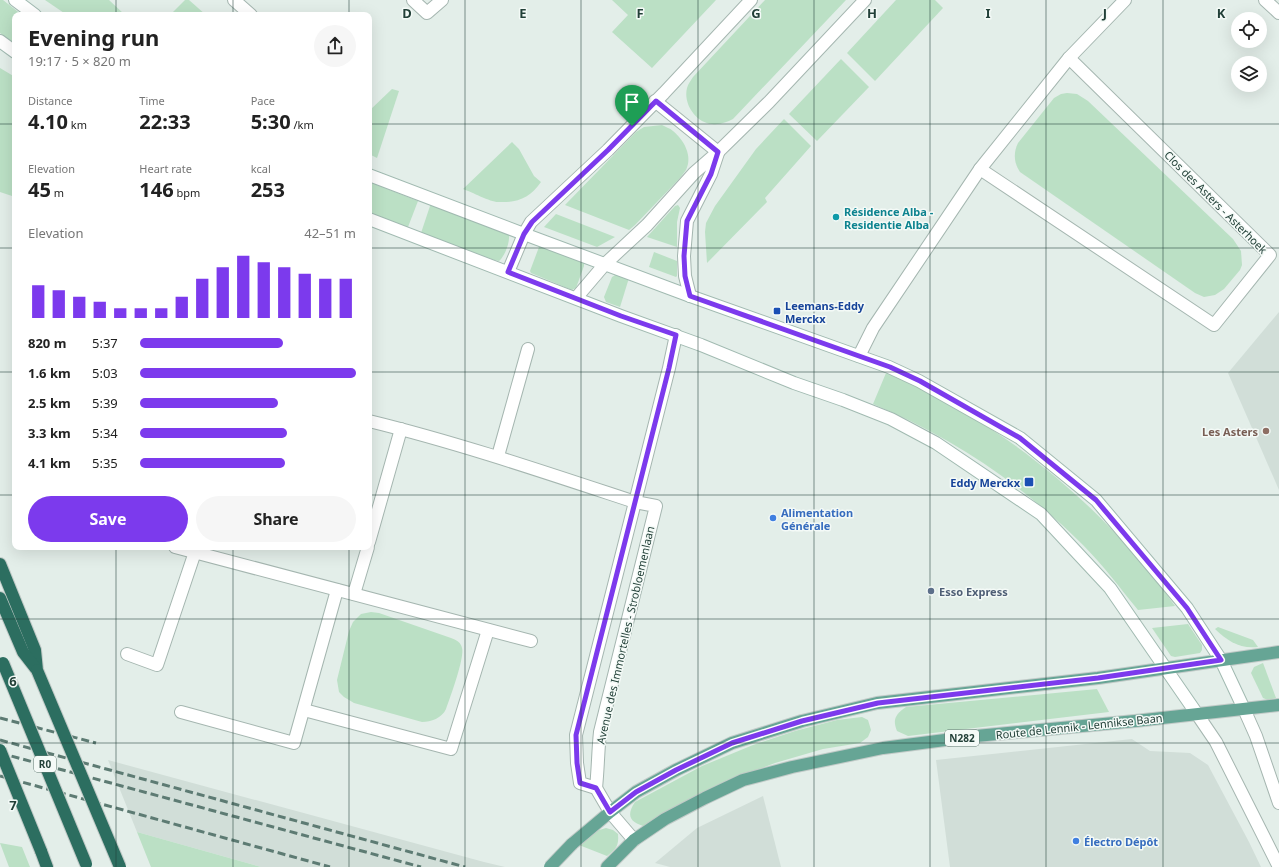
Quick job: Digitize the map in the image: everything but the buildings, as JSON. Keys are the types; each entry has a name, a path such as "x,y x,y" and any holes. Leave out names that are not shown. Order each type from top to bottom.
{"highway":[{"path":"0,564 35,650 37,670"},
{"path":"0,598 23,652 37,670 120,867"},
{"name":"R0","path":"2,659 87,866"},
{"path":"0,750 47,867"}],"main road":[{"path":"550,867 572,844 636,792 676,770 732,743 802,721 878,703 1098,678 1279,652"},
{"name":"Route de Lennik - Lennikse Baan","path":"611,863 634,840 665,819 743,780 792,767 883,748 961,738 1279,705"}],"street":[{"path":"15,0 31,12"},
{"path":"234,0 248,12"},
{"path":"413,0 427,13 442,0"},
{"path":"508,272 524,234 532,222 608,150 751,0"},
{"path":"576,298 605,264 647,224 694,173 718,152 769,102 865,0"},
{"path":"859,356 873,328 980,169 1069,58 1125,0"},
{"path":"1265,0 1279,14"},
{"path":"0,41 12,50"},
{"name":"Clos des Asters - Asterhoek","path":"980,169 1214,326 1270,255 1069,58"},
{"path":"656,101 718,152"},
{"path":"690,296 685,276 684,256 687,221 711,174 718,152"},
{"path":"372,176 690,296 890,367 920,381 1020,438 1096,500 1187,608 1221,660 1256,736 1279,803"},
{"path":"372,220 676,335 794,383 891,419 936,443 1041,514 1110,588 1216,742 1279,867"},
{"name":"Avenue des Immortelles - Strobloemenlaan","path":"634,502 656,506 600,732 598,753 599,767 596,788 580,783 577,763 576,735 634,502 669,368 676,335"},
{"path":"498,456 528,349"},
{"path":"372,422 498,456 634,502"},
{"path":"372,531 401,429"},
{"path":"187,550 531,641"},
{"path":"354,594 367,550"},
{"path":"127,654 157,665 195,552"},
{"path":"181,712 294,743 337,590"},
{"path":"304,710 451,749 488,630"},
{"path":"596,788 610,812 634,840"}],"shaded area":[{"name":"Les Asters","path":"1279,312 1279,490 1228,373"},
{"path":"1132,739 1150,751 1190,753 1208,765 1261,867 950,867 936,760"},
{"path":"108,760 505,867 261,867 137,832"},
{"path":"763,796 781,867 670,867 655,863 697,828"}],"green space":[{"path":"0,0 3,0 18,12 12,12 12,42 0,33"},
{"path":"45,0 109,0 122,12 63,12"},
{"path":"185,0 189,0 203,12 173,12"},
{"path":"612,0 716,0 652,68 612,32 628,15"},
{"path":"765,0 846,0 733,119 723,123 706,123 692,112 687,100 687,88 693,77"},
{"path":"896,0 935,0 943,8 875,81 847,53"},
{"path":"841,59 869,87 817,141 789,114"},
{"path":"0,68 12,75 12,196 0,192"},
{"path":"392,89 399,91 377,158 372,156 372,108"},
{"path":"1061,94 1077,94 1088,101 1233,239 1241,251 1242,265 1240,270 1224,289 1215,295 1204,297 1195,293 1020,172 1016,165 1015,158 1015,150 1018,143 1054,98"},
{"path":"784,119 811,146 765,198 767,202 707,263 705,232 706,223 715,206 756,149"},
{"path":"662,125 672,130 681,139 688,154 688,165 680,178 629,230 565,205 636,132 644,127"},
{"path":"512,142 519,149 534,176 541,182 528,196 511,202 495,202 463,189"},
{"path":"372,183 418,201 408,227 372,214"},
{"path":"431,203 509,234 508,245 501,259 499,261 494,260 421,233"},
{"path":"678,205 680,208 677,222 677,247 647,237 675,206"},
{"path":"556,214 615,237 597,247 544,227"},
{"path":"541,246 584,263 576,288 572,290 531,273 530,271 539,247"},
{"path":"654,252 677,261 676,277 649,267"},
{"path":"617,274 629,278 620,307 606,302 604,297 612,277"},
{"path":"886,373 928,392 969,415 1046,469 1082,500 1116,534 1147,569 1175,606 1138,610 1083,545 1036,502 985,464 958,447 902,417 873,404"},
{"path":"371,612 379,613 451,638 461,644 462,653 457,678 446,709 442,715 432,720 422,722 354,703 339,692 337,680 349,631 353,622 361,614"},
{"path":"1188,624 1202,645 1202,650 1200,653 1175,657 1171,656 1152,628"},
{"path":"1218,627 1253,640 1258,647 1245,647 1234,643 1215,629"},
{"path":"1263,663 1276,698 1268,700 1263,698 1251,673 1254,667"},
{"path":"1097,689 1109,712 908,736 897,731 895,723 897,715 906,707"},
{"path":"862,717 868,720 871,730 868,737 860,743 823,749 775,763 730,780 647,827 637,824 631,819 630,812 635,802 702,766 753,745 795,731 837,720"},
{"path":"606,828 613,830 618,834 618,842 616,847 607,856 579,845 596,831"},
{"path":"137,832 261,867 151,867"},
{"path":"0,843 22,847 30,867 9,867"}],"railway":[{"path":"0,718 96,743"},
{"path":"0,740 465,867"},
{"path":"0,753 421,867"},
{"path":"0,776 330,867"}],"place":[{"name":"Résidence Alba - Residentie Alba","path":"836,217"},
{"name":"Leemans-Eddy Merckx","path":"777,311"},
{"name":"Les Asters","path":"1266,431"},
{"name":"Eddy Merckx","path":"1029,482"},
{"name":"Alimentation Générale","path":"773,518"},
{"name":"Esso Express","path":"931,591"},
{"name":"Électro Dépôt","path":"1076,841"}],"route":[{"path":"656,101 718,152 711,174 687,221 684,256 685,276 690,296 890,367 920,381 1020,438 1096,500 1187,608 1221,660 1098,678 878,703 802,721 732,743 676,770 636,792 610,812 596,788 580,783 577,763 576,735 669,368 676,335 621,316 508,272 524,234 532,222 632,126 656,101"}]}
